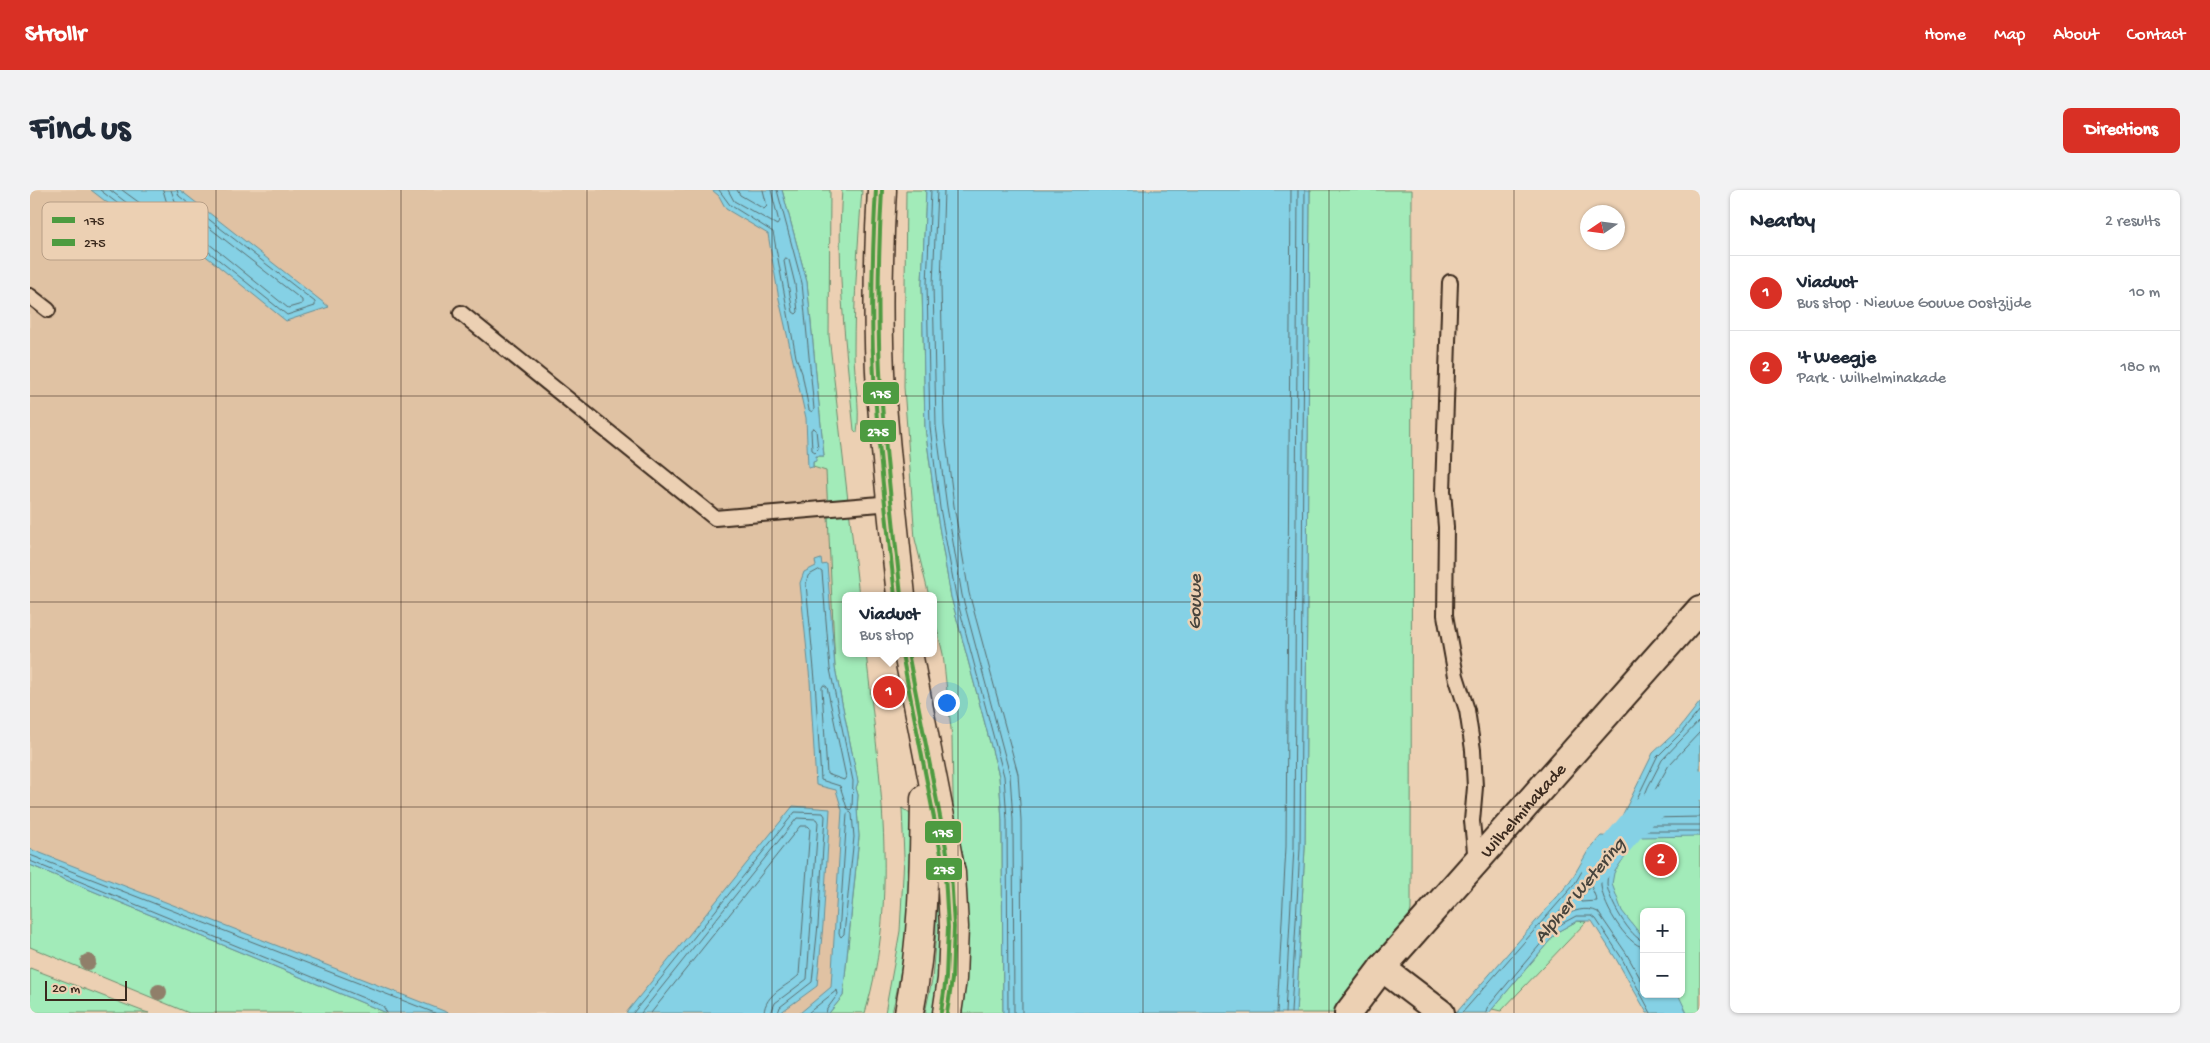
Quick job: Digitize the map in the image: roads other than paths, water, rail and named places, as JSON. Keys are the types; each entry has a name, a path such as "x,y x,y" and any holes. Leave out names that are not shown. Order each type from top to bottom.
{"main road":[{"path":"882,190 878,261 880,350 884,432 901,592"},
{"path":"909,657 925,748 949,857 954,902 952,979 947,1013"},
{"path":"909,1013 916,973 923,900 925,748"}],"street":[{"name":"Wilhelminakade","path":"1348,1013 1382,968 1700,610"},
{"path":"1382,968 1439,1012"}],"lane":[{"path":"1450,282 1443,490 1446,526 1445,614 1456,676 1467,710 1473,750 1473,830 1476,862"},
{"path":"30,296 48,310"},
{"path":"461,313 715,518 892,503"}],"water":[{"path":"91,190 180,190 195,202 106,202"},
{"path":"712,190 782,190 807,282 824,456 816,456 813,467 808,468 806,418 779,299 768,234 726,209 719,196"},
{"name":"Gouwe","path":"926,190 1310,190 1305,848 1296,1013 1003,1013 1002,820 999,776 951,597 936,509 925,427 922,284"},
{"path":"208,212 329,307 286,321 208,258"},
{"path":"821,559 822,565 827,564 835,668 858,782 856,788 858,795 859,836 843,996 829,1013 800,1013 831,987 842,810 836,790 816,785 810,681 800,583 804,572 816,566 815,561"},
{"path":"1700,702 1700,836 1642,837 1622,816 1653,753 1678,730"},
{"path":"793,806 830,809 823,925 817,986 780,1013 626,1013"},
{"path":"1601,836 1619,837 1630,848 1614,873 1612,884 1622,911 1640,934 1640,998 1680,998 1687,1013 1647,1013 1592,921 1577,921 1557,932 1489,1013 1456,1013 1570,882 1588,851"},
{"path":"30,849 449,1013 387,1013 30,865"}],"waterway":[{"name":"Alpher Wetering","path":"1596,869 1645,810 1700,784"}],"place":[{"name":"Viaduct","path":"889,692"},
{"name":"'t Weegje","path":"1661,860"}]}
